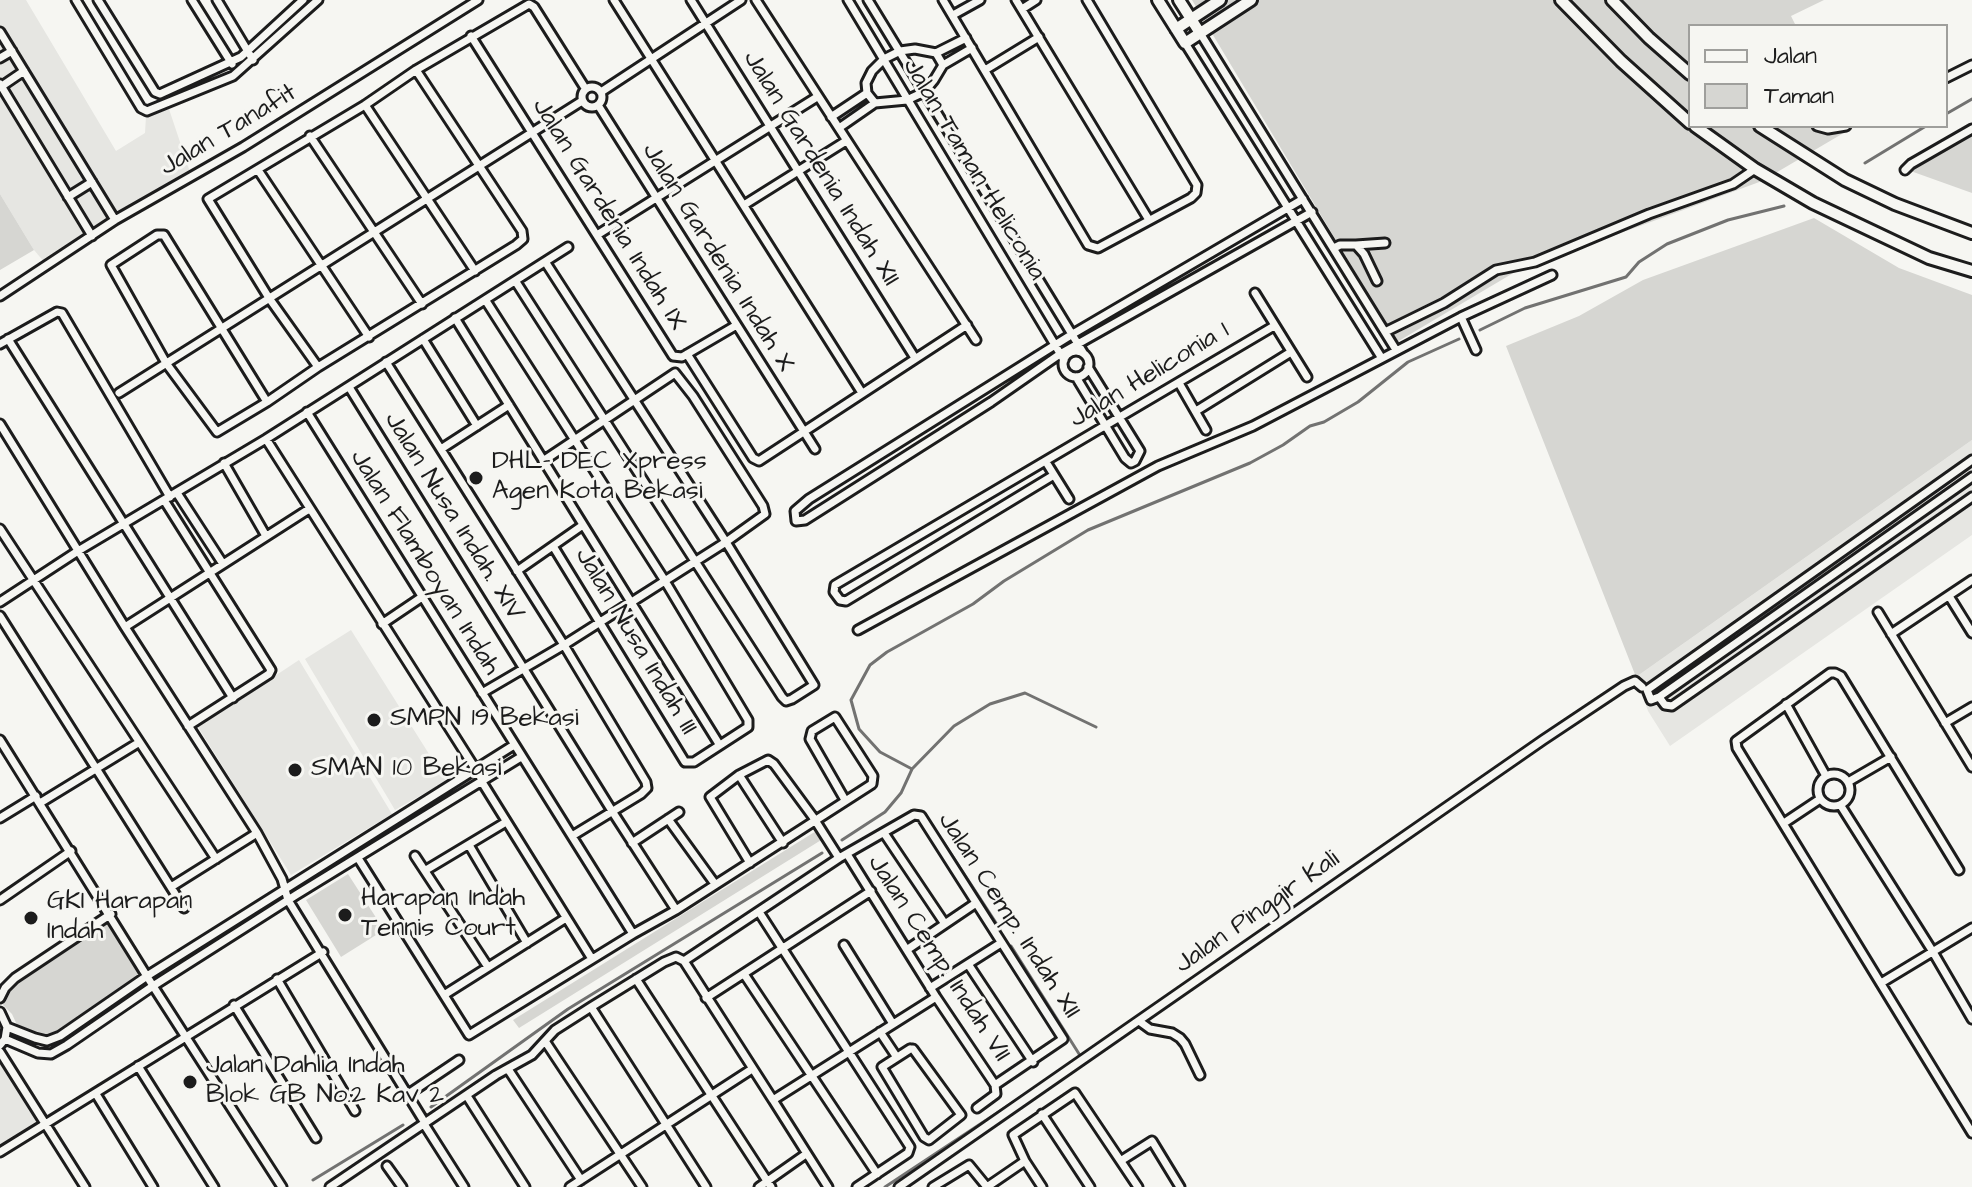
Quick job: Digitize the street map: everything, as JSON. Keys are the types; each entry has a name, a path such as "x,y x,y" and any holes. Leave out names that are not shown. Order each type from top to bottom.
{"street":[{"path":"76,0 144,110"},
{"path":"98,0 157,94"},
{"path":"192,0 237,73"},
{"path":"217,0 253,60"},
{"path":"144,110 157,94 231,63 303,0"},
{"path":"144,110 237,73 318,0"},
{"name":"Jalan Tanafit","path":"0,296 115,220 243,147 478,0"},
{"path":"614,0 862,393"},
{"name":"Jalan Gardenia Indah XII","path":"691,0 915,358"},
{"path":"601,92 741,0"},
{"path":"756,0 976,340"},
{"name":"Jalan Taman Heliconia","path":"848,0 1062,357"},
{"name":"Jalan Taman Heliconia","path":"868,0 1084,354"},
{"path":"943,0 1088,245 1098,248 1194,196 1197,185 1087,0"},
{"path":"953,15 980,0"},
{"path":"1016,0 1149,220"},
{"path":"1022,9 1036,0"},
{"path":"1158,0 1381,357"},
{"path":"1179,0 1396,350"},
{"path":"1176,29 1220,0"},
{"path":"1185,43 1251,0"},
{"path":"1561,0 1621,61 1688,120"},
{"path":"1612,0 1688,72"},
{"path":"318,367 269,298 208,199 365,105 471,36 531,4 585,88"},
{"path":"0,32 115,220"},
{"name":"Jalan Gardenia Indah IX","path":"471,36 673,356 679,358 735,326"},
{"path":"985,70 1039,37"},
{"path":"875,103 867,93 868,77 884,59 900,51 922,49 936,53 966,38"},
{"path":"839,128 875,103 907,100 924,92 943,65 972,48"},
{"path":"0,58 12,51"},
{"path":"936,53 943,65"},
{"path":"1948,77 1972,65"},
{"path":"267,402 164,235 157,235 113,263 112,269 166,363 217,432 267,402 318,367 475,271 523,239 522,231 416,70"},
{"path":"24,71 1,85 92,236"},
{"path":"596,87 601,92 602,100 598,105 587,107 582,101 581,94 585,88 596,87"},
{"path":"831,117 867,93"},
{"path":"597,235 817,97"},
{"path":"119,393 582,101"},
{"path":"365,105 475,271"},
{"name":"Jalan Gardenia Indah X","path":"598,105 815,449"},
{"path":"1698,128 1755,169 1813,203 1929,258 1972,271"},
{"path":"1766,128 1845,180 1895,204 1972,233"},
{"path":"1905,170 1972,129"},
{"path":"310,136 422,304"},
{"path":"744,205 846,141"},
{"path":"1385,332 1444,303 1496,270 1535,262 1649,214 1733,184 1755,169"},
{"path":"258,170 369,337"},
{"path":"68,197 92,182"},
{"path":"1062,357 1065,371 1076,377 1125,458 1131,463 1135,461 1140,451 1088,367 1084,354 1075,351 1062,357 805,520 796,521 795,511 809,499 1071,335 1303,199"},
{"path":"1062,357 1077,344 1312,212"},
{"path":"1334,248 1385,243"},
{"path":"1356,245 1377,281"},
{"path":"0,602 78,551 309,415 386,362 568,247"},
{"path":"516,282 784,700 792,699 814,685 546,263"},
{"path":"858,630 1158,466 1253,426 1381,357 1552,275"},
{"path":"1255,293 1307,377"},
{"path":"455,318 719,744 748,727 748,720 665,581 486,301"},
{"path":"0,344 57,312 62,313 170,497 210,573 271,670 188,726"},
{"path":"1461,317 1476,350"},
{"path":"687,354 756,460 760,460 967,325"},
{"name":"Jalan Heliconia 1","path":"1054,475 846,601 841,601 834,592 835,585 1274,326"},
{"path":"8,339 233,698"},
{"path":"423,339 477,426"},
{"path":"1196,411 1291,352"},
{"path":"386,362 646,782 645,790 572,836"},
{"path":"1076,377 1084,374 1088,367"},
{"path":"482,693 696,562 762,518 765,512 687,387 679,376 673,374 606,422 543,461"},
{"path":"1179,383 1206,430"},
{"name":"Jalan Nusa Indah. XIV","path":"349,387 676,910"},
{"path":"1092,401 1104,394"},
{"path":"441,449 509,405"},
{"name":"Jalan Flamboyan Indah","path":"309,415 633,934"},
{"path":"0,424 257,833 288,900 323,952 464,1187"},
{"path":"266,439 592,959"},
{"path":"1972,460 1647,690 1652,700 1972,477"},
{"path":"1046,462 1069,499"},
{"path":"224,463 266,536"},
{"path":"170,497 223,564"},
{"path":"1659,697 1665,705 1672,706 1972,497"},
{"path":"125,627 309,509"},
{"path":"517,571 583,525"},
{"path":"0,529 216,859"},
{"name":"Jalan Nusa Indah III","path":"553,546 682,758 689,763 694,762 719,744"},
{"path":"1891,634 1972,580"},
{"path":"1949,596 1972,633"},
{"path":"382,624 422,597"},
{"path":"1878,612 1972,767"},
{"path":"0,616 184,908"},
{"path":"1959,870 1841,676 1830,673 1736,741 1737,748 1971,1131"},
{"name":"Jalan Pinggir Kali","path":"899,1187 1401,837 1624,686 1635,681 1642,687"},
{"path":"1786,704 1826,776"},
{"path":"1945,723 1972,707"},
{"path":"358,858 469,1035 676,910 872,784 874,779 835,717 812,731 809,737 845,800"},
{"path":"0,740 280,1184"},
{"path":"0,818 138,743"},
{"path":"7,1027 47,1041 60,1036 147,976 514,745"},
{"path":"0,1012 7,1027 2,1042 51,1054 288,900 521,757"},
{"path":"1848,782 1891,757"},
{"name":"Jalan Cemp. Indah VII","path":"739,775 765,760 774,764 834,849 871,891 930,988 995,1085"},
{"path":"750,863 711,802 711,796 739,775 783,843"},
{"path":"1826,776 1842,776 1848,782 1851,790 1849,798 1841,806 1826,805 1820,799 1820,782 1826,776"},
{"path":"1784,823 1820,799"},
{"path":"1841,806 1972,1019"},
{"path":"632,843 679,812"},
{"name":"Jalan Cemp. Indah XII","path":"636,979 676,957 684,961 843,856 918,814 1063,1039 995,1085"},
{"path":"668,819 715,884"},
{"path":"426,870 506,822"},
{"path":"171,887 257,833"},
{"path":"884,833 945,924"},
{"path":"469,845 527,943"},
{"path":"0,900 71,851"},
{"path":"415,856 488,967"},
{"path":"706,998 871,891"},
{"path":"908,949 976,903"},
{"path":"759,912 910,1147 908,1153 857,1187"},
{"path":"0,998 15,978 111,914"},
{"path":"444,995 566,918"},
{"path":"1881,983 1972,928"},
{"path":"930,988 1001,943"},
{"path":"844,945 893,1024"},
{"path":"0,1152 323,952"},
{"path":"684,961 828,1187"},
{"path":"968,964 1033,1062"},
{"path":"744,974 877,1174"},
{"path":"277,979 355,1111"},
{"path":"330,1187 342,1184 424,1122 532,1055 555,1030 636,979 768,1184"},
{"path":"773,1100 936,997"},
{"path":"234,1005 316,1138"},
{"path":"591,1007 706,1187"},
{"path":"1139,1021 1150,1029 1172,1033 1180,1038 1200,1075"},
{"path":"880,1032 896,1056"},
{"path":"545,1041 642,1187"},
{"path":"913,1049 960,1113 959,1120 932,1139 924,1137 882,1067 896,1056 913,1049"},
{"path":"0,1052 85,1187"},
{"path":"407,1095 459,1060"},
{"path":"138,1066 214,1187"},
{"path":"508,1069 581,1180"},
{"path":"570,1187 752,1069"},
{"path":"977,1108 996,1094 995,1085"},
{"path":"1042,1187 1013,1135 1075,1093 1138,1187"},
{"path":"96,1094 153,1187"},
{"path":"467,1096 525,1187"},
{"path":"1042,1114 1090,1187"},
{"path":"1122,1160 1152,1141 1180,1187"},
{"path":"759,1187 768,1184 806,1154"},
{"path":"933,1187 967,1165 987,1187 1025,1161"},
{"path":"387,1166 402,1187"}],"shaded area":[{"path":"0,0 26,0 116,151 145,133 146,116 169,109 191,175 45,263 0,194"},
{"path":"1972,440 1972,535 1670,746 1648,711 1636,677"},
{"name":"SMPN 19 Bekasi","path":"351,630 446,781 395,810 305,659"},
{"name":"SMAN 10 Bekasi","path":"299,660 392,814 291,875 198,727"},
{"path":"0,1052 39,1121 0,1145"}],"green space":[{"path":"1192,0 1824,0 1791,16 1795,24 1688,24 1688,128 1845,128 1847,131 1762,181 1515,272 1397,342"},
{"path":"1972,133 1972,193 1905,169"},
{"path":"0,194 34,250 0,270"},
{"path":"1814,218 1899,268 1972,295 1972,440 1636,677 1506,346 1579,316 1643,280"},
{"path":"821,828 826,837 519,1028 513,1020"},
{"name":"Harapan Indah Tennis Court","path":"348,874 384,930 341,957 306,900"},
{"path":"110,920 144,974 52,1035 41,1037 17,1025 3,1005 7,992 16,981"}],"waterway":[{"path":"1948,113 1972,99"},
{"path":"1865,163 1923,128"},
{"path":"1480,330 1525,308 1626,277 1639,262 1667,244 1728,220 1784,206"},
{"path":"912,769 880,752 859,729 851,700 870,665 1088,530 1250,463 1310,426 1324,422 1358,402 1408,362 1459,339"},
{"path":"842,840 885,812 901,793 912,769 954,726 990,704 1025,693 1096,727"},
{"path":"942,840 1000,929"},
{"path":"431,1107 568,1009 822,853"},
{"path":"1011,946 1081,1057 1078,1059"},
{"path":"885,1187 1062,1070"},
{"path":"313,1180 403,1125"}],"place":[{"name":"DHL- DEC Xpress Agen Kota Bekasi","path":"476,478"},
{"name":"SMPN 19 Bekasi","path":"374,720"},
{"name":"SMAN 10 Bekasi","path":"295,770"},
{"name":"Harapan Indah Tennis Court","path":"345,915"},
{"name":"GKI Harapan Indah","path":"31,918"},
{"name":"Jalan Dahlia Indah Blok GB No.2 Kav 2","path":"190,1082"}]}
